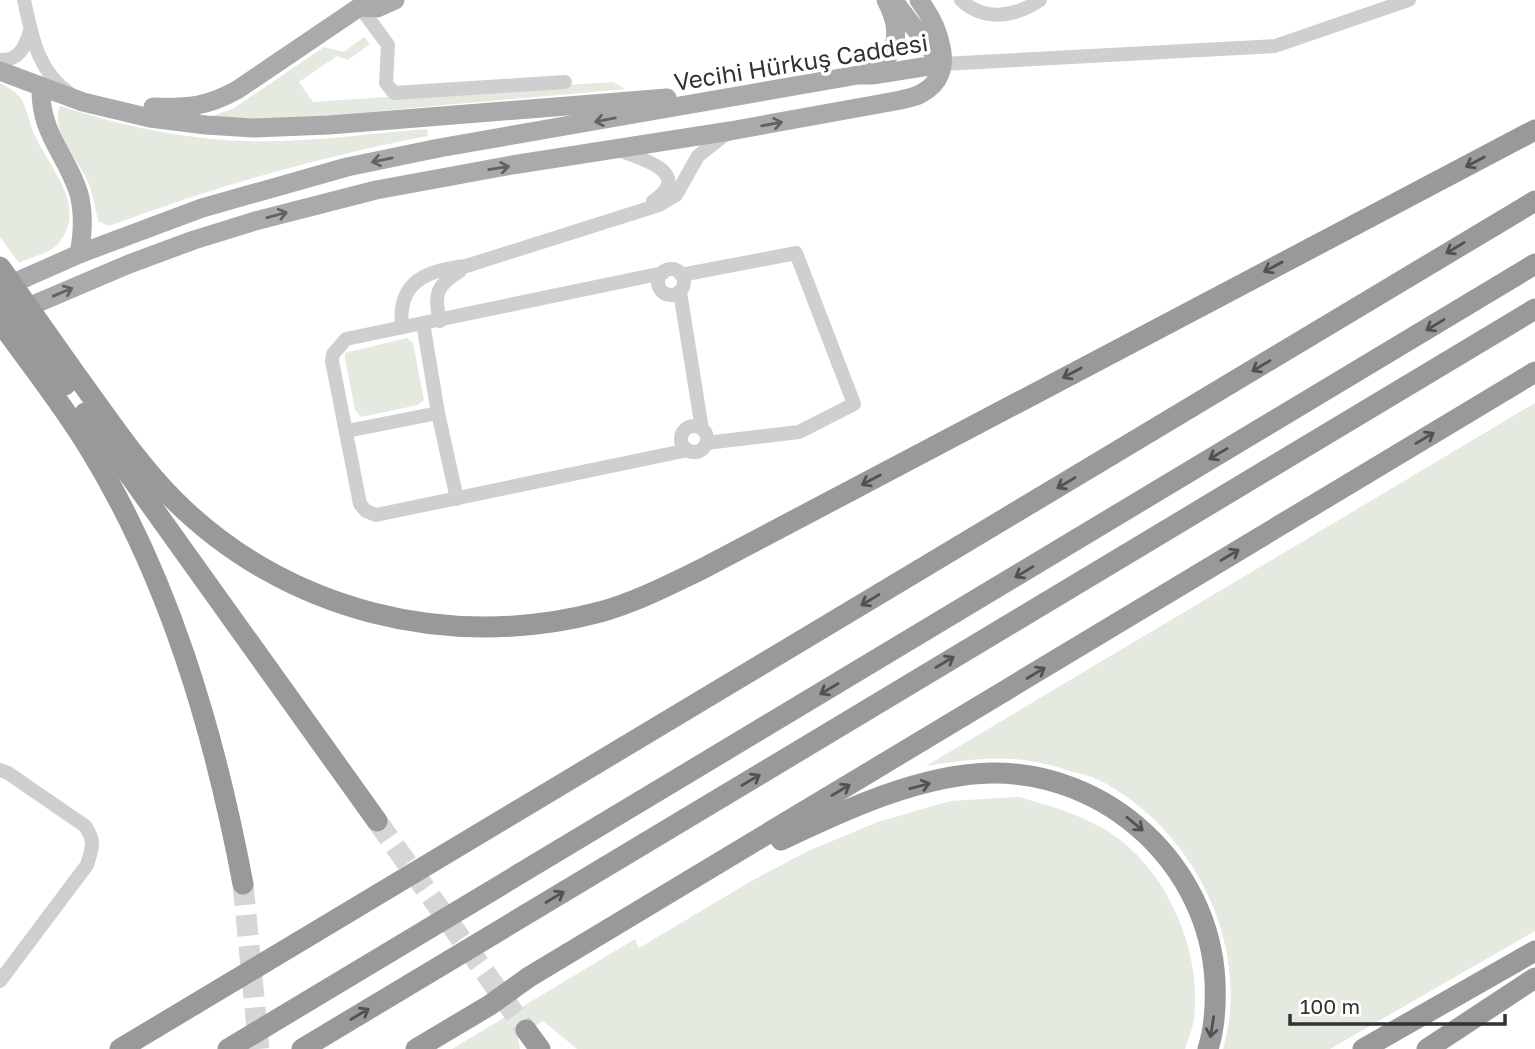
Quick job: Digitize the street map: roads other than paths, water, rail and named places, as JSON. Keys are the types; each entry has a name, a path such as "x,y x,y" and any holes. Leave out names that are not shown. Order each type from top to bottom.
{"highway":[{"path":"0,320 183,509 229,547 296,586 370,612 449,627 489,628 563,620 627,603 702,569 1535,130"},
{"path":"120,1049 1535,201"},
{"path":"228,1049 1535,264"},
{"path":"0,267 65,386 86,443 128,520 173,624 207,725 226,798 243,884"},
{"path":"0,292 377,821"},
{"path":"302,1049 1535,309"},
{"path":"416,1049 490,1005 530,976 1535,372"},
{"path":"490,1005 517,996 777,842 811,825 882,797 961,776 992,773 1044,779 1075,788 1113,807 1132,821 1170,861 1182,877 1198,909 1210,946 1216,998 1208,1049"},
{"path":"1363,1049 1535,951"},
{"path":"1427,1049 1535,978"},
{"path":"526,1030 540,1049"}],"main road":[{"path":"117,110 143,107 193,108 221,99 365,4 377,8 395,0"},
{"path":"859,75 875,68 888,56 894,45 897,35 896,21 886,0"},
{"path":"893,0 942,64"},
{"path":"919,0 935,25 942,64"},
{"name":"Vecihi Hürkuş Caddesi","path":"0,292 79,254 202,208 346,167 439,148 859,75 942,64 941,74 934,85 922,94 901,100 376,190 255,221 129,264 0,320"},
{"path":"0,71 83,102 150,118 206,125 283,128 663,98 721,99"},
{"path":"41,88 43,119 78,193 83,217 79,254"}],"street":[{"path":"24,0 34,47 44,68 58,86 83,102"},
{"path":"961,0 982,13 1005,16 1030,7 1040,0"},
{"path":"942,64 1275,46 1409,0"},
{"path":"365,4 388,45 386,83 394,93 565,82"},
{"path":"0,60 8,60 25,48 31,29"},
{"path":"402,327 400,312 403,299 409,286 417,280 451,267 466,266 659,205 676,195 698,156 730,131"},
{"path":"617,149 653,162 666,174 668,183 665,190 641,210"},
{"path":"681,275 796,253 854,404 799,432 704,436 694,426 683,433 681,441 688,450"},
{"path":"440,321 440,287 444,281 466,266"},
{"path":"674,270 681,275 684,282 680,292 704,436 698,452 688,450 383,515 376,516 366,512 360,504 332,354 346,339 440,321 674,270"},
{"path":"663,273 658,280 662,292 670,295 680,292"},
{"path":"423,323 438,413 457,499"},
{"path":"347,431 438,413"},
{"path":"0,770 85,826 92,836 93,845 87,865 0,981"}],"tunnel":[{"path":"377,821 526,1030"},
{"path":"243,884 259,1049"}]}
